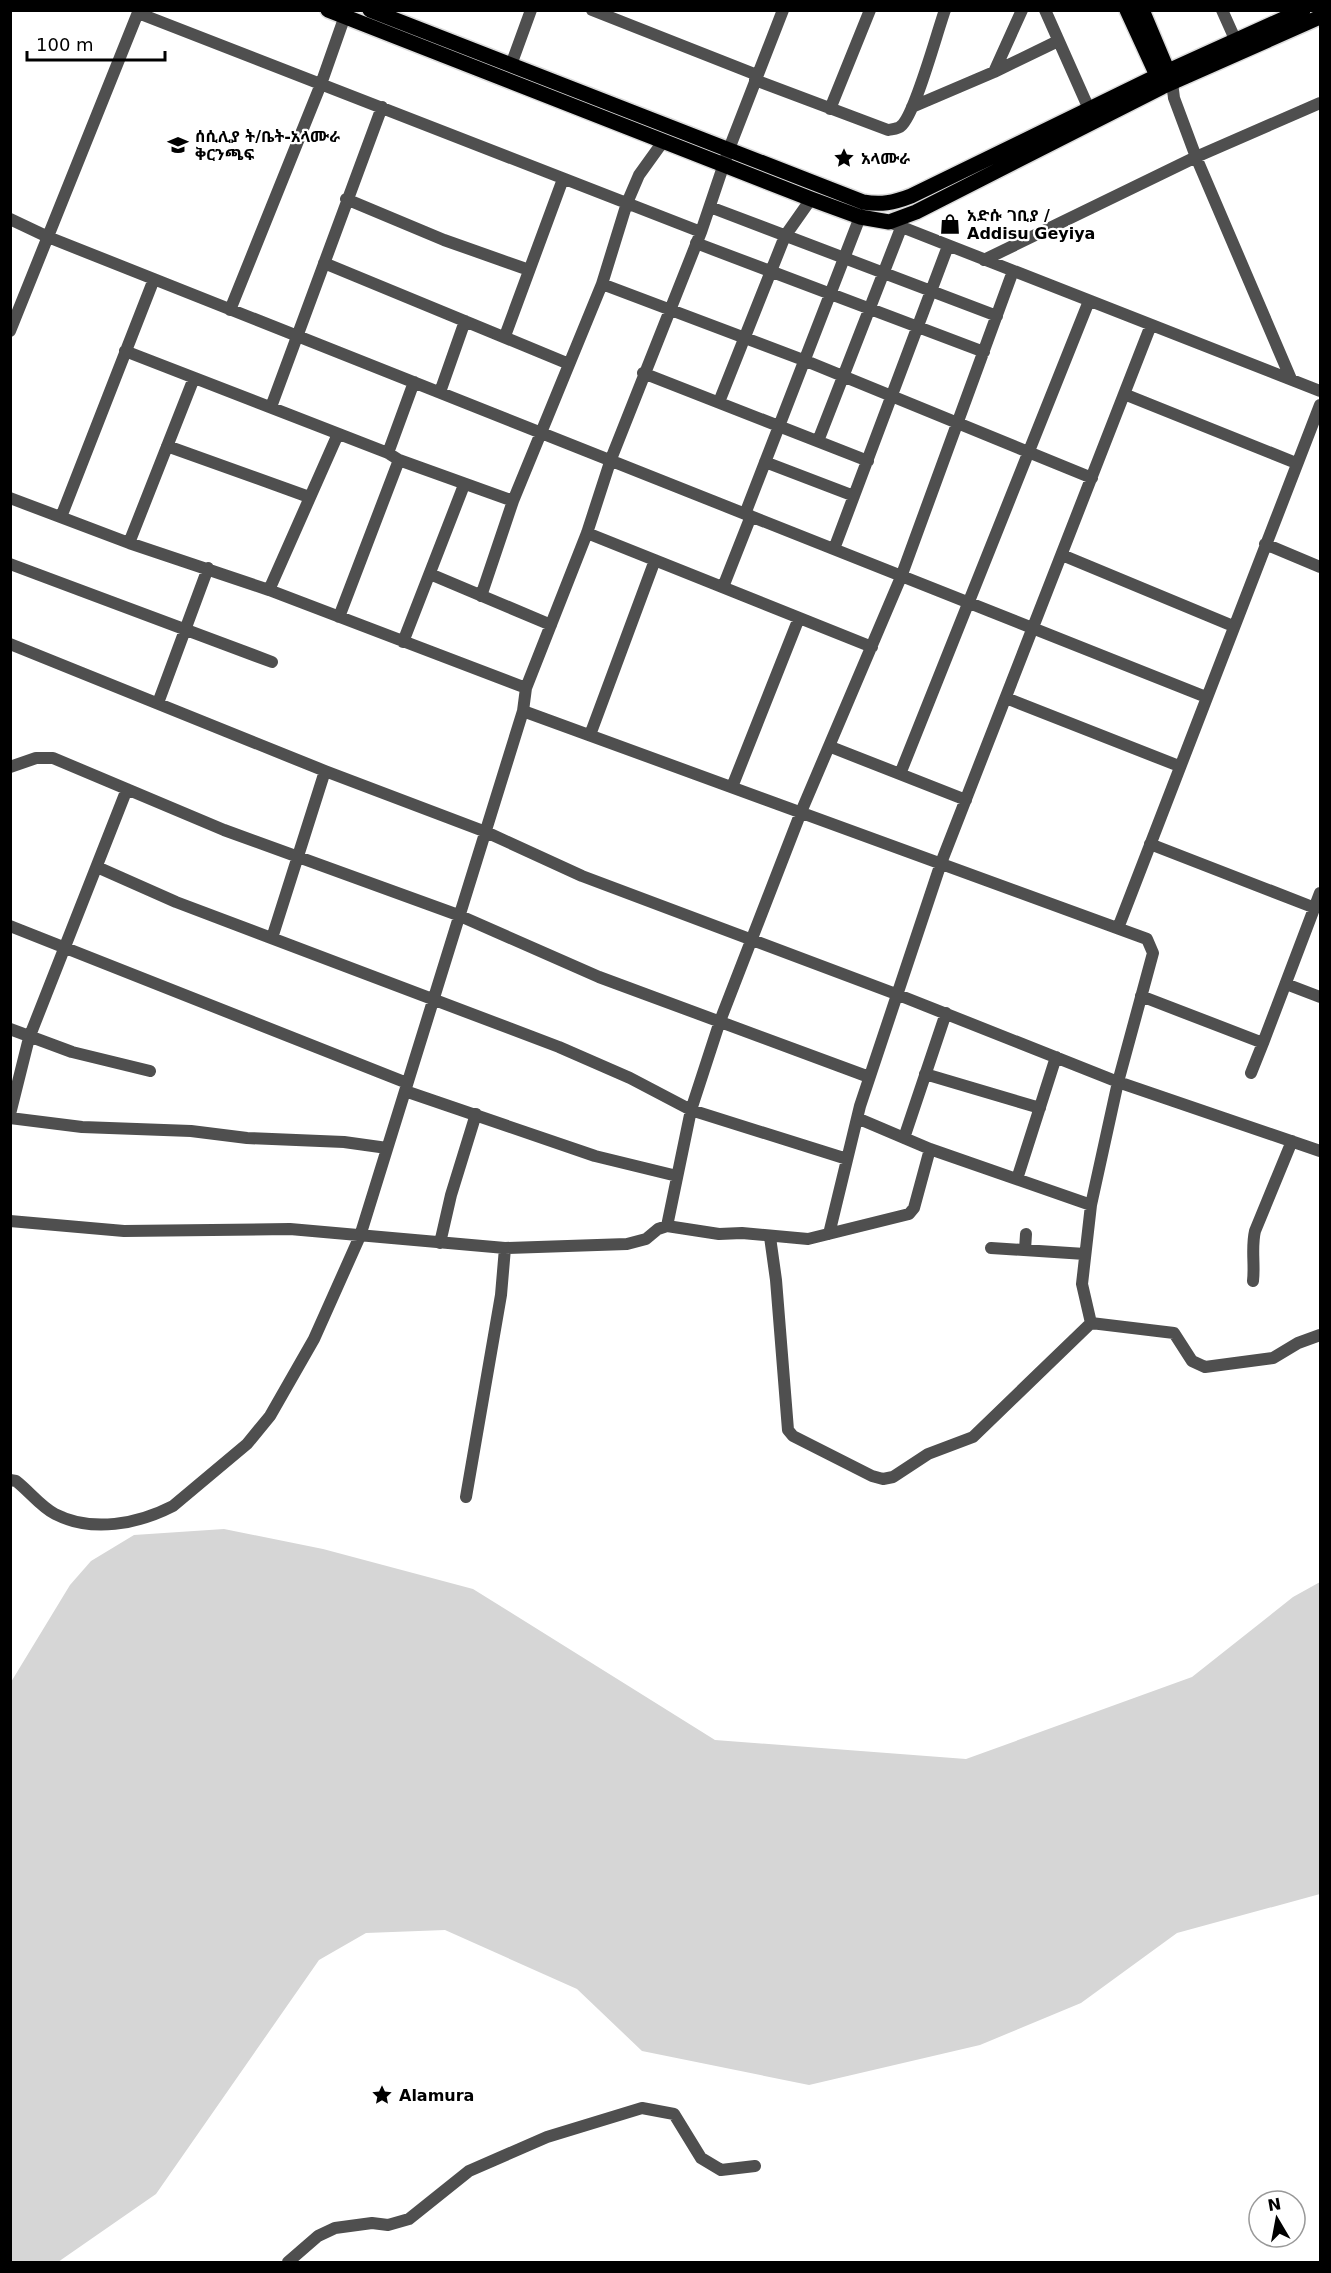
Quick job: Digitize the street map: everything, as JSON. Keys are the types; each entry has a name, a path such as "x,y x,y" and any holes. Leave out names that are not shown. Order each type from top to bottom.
{"main road":[{"path":"328,10 346,14 662,142 860,218 895,225 1165,79"},
{"path":"370,10 863,202 891,204 1089,109 1165,79 1238,46 1303,10"},
{"path":"1128,10 1165,79"},
{"path":"1142,10 1165,79"},
{"path":"1238,46 1320,17"}],"street":[{"path":"511,65 531,10"},
{"path":"592,10 830,109 888,130 902,126 912,107 945,10"},
{"path":"10,1480 16,1481 56,1514 86,1525 141,1520 173,1506 247,1444 270,1416 314,1339 360,1236 523,711 526,688 587,533 643,373 710,207 729,149 783,10"},
{"path":"830,109 870,10"},
{"path":"994,72 1022,10"},
{"path":"1045,10 1089,109"},
{"path":"1222,10 1238,46"},
{"path":"10,332 139,12 627,203 698,238 772,270 984,352"},
{"path":"230,310 321,84 346,14"},
{"path":"912,107 994,72 1058,41"},
{"path":"1165,79 1291,380"},
{"path":"984,260 1196,157 1320,103"},
{"path":"271,407 346,199 382,107"},
{"path":"482,596 513,501 602,284 627,203 639,175 662,142"},
{"path":"504,336 563,179"},
{"path":"346,199 444,240 529,270"},
{"path":"719,402 785,236 811,199"},
{"path":"710,207 997,316"},
{"path":"723,587 765,462 860,218"},
{"path":"10,219 48,237 230,310 542,434 611,459 901,577 1206,697"},
{"path":"818,441 884,273 895,225 1320,391"},
{"path":"834,549 948,246"},
{"path":"324,263 569,364"},
{"path":"667,1226 691,1110 720,1020 801,812 831,747 901,577 1013,271"},
{"path":"61,517 154,279"},
{"path":"602,284 806,361 1092,478"},
{"path":"900,774 1026,452 1089,301"},
{"path":"440,392 465,321"},
{"path":"829,1234 869,1077 941,863 1151,325"},
{"path":"125,351 388,453 399,460 513,501"},
{"path":"643,373 868,461"},
{"path":"129,543 194,378"},
{"path":"388,453 414,382"},
{"path":"1124,394 1296,463"},
{"path":"1118,928 1264,544 1320,405"},
{"path":"269,590 338,434"},
{"path":"167,446 309,497"},
{"path":"339,617 399,460"},
{"path":"765,462 854,496"},
{"path":"403,642 464,485"},
{"path":"10,498 129,543 269,590 526,688"},
{"path":"587,533 872,647"},
{"path":"1264,544 1320,567"},
{"path":"1062,555 1233,626"},
{"path":"590,735 655,560"},
{"path":"10,564 272,662"},
{"path":"158,703 208,568"},
{"path":"430,574 551,625"},
{"path":"732,787 799,618"},
{"path":"10,644 325,771 486,832 582,876 752,942 896,993 1118,1082 1320,1151"},
{"path":"1006,698 1179,766"},
{"path":"523,711 1147,939 1152,945 1153,952 1118,1082 1091,1205 1082,1284 1091,1323"},
{"path":"831,747 966,800"},
{"path":"10,767 36,758 53,758 297,858 458,915 599,978 720,1020 869,1077"},
{"path":"272,938 325,771"},
{"path":"127,789 29,1038 10,1116 82,1127 182,1131 387,1148"},
{"path":"1150,844 1315,908"},
{"path":"97,867 176,902 569,1051 630,1078 691,1110 847,1160"},
{"path":"1251,1073 1320,893"},
{"path":"10,926 476,1114 596,1156 677,1176"},
{"path":"1286,984 1320,997"},
{"path":"1141,996 1263,1043"},
{"path":"904,1138 946,1013"},
{"path":"10,1029 29,1038 72,1052 150,1071"},
{"path":"1017,1179 1056,1057"},
{"path":"926,1074 1040,1108"},
{"path":"440,1243 451,1196 476,1114"},
{"path":"857,1118 930,1149 1091,1205"},
{"path":"1253,1281 1255,1267 1252,1242 1255,1231 1292,1141"},
{"path":"10,1221 124,1232 290,1229 505,1248 627,1244 646,1239 658,1229 667,1226 720,1234 742,1233 799,1240 909,1214 914,1208 930,1149"},
{"path":"1024,1250 1026,1234"},
{"path":"770,1237 776,1280 788,1430 793,1436 872,1476 883,1479 893,1477 928,1454 973,1437 1091,1323"},
{"path":"466,1497 501,1295 505,1248"},
{"path":"991,1248 1085,1254"},
{"path":"1091,1323 1174,1333 1192,1361 1205,1367 1273,1358 1298,1343 1320,1335"},
{"path":"288,2262 318,2236 335,2228 372,2223 388,2225 409,2219 469,2171 547,2137 642,2108 674,2114 702,2158 721,2170 755,2166"}],"shaded area":[{"path":"224,1529 323,1549 473,1589 715,1740 966,1759 1192,1677 1293,1597 1320,1582 1320,1894 1177,1933 1081,2003 980,2045 809,2085 642,2051 577,1989 445,1930 366,1933 319,1960 156,2194 58,2262 11,2262 11,1682 70,1585 91,1561 134,1535"}],"place":[{"name":"ሰሲሊያ ት/ቤት-አላሙራ ቅርንጫፍ","path":"178,145"},
{"name":"አላሙራ","path":"844,158"},
{"name":"አድሱ ገቢያ / Addisu Geyiya","path":"950,224"},
{"name":"Alamura","path":"382,2095"}]}
